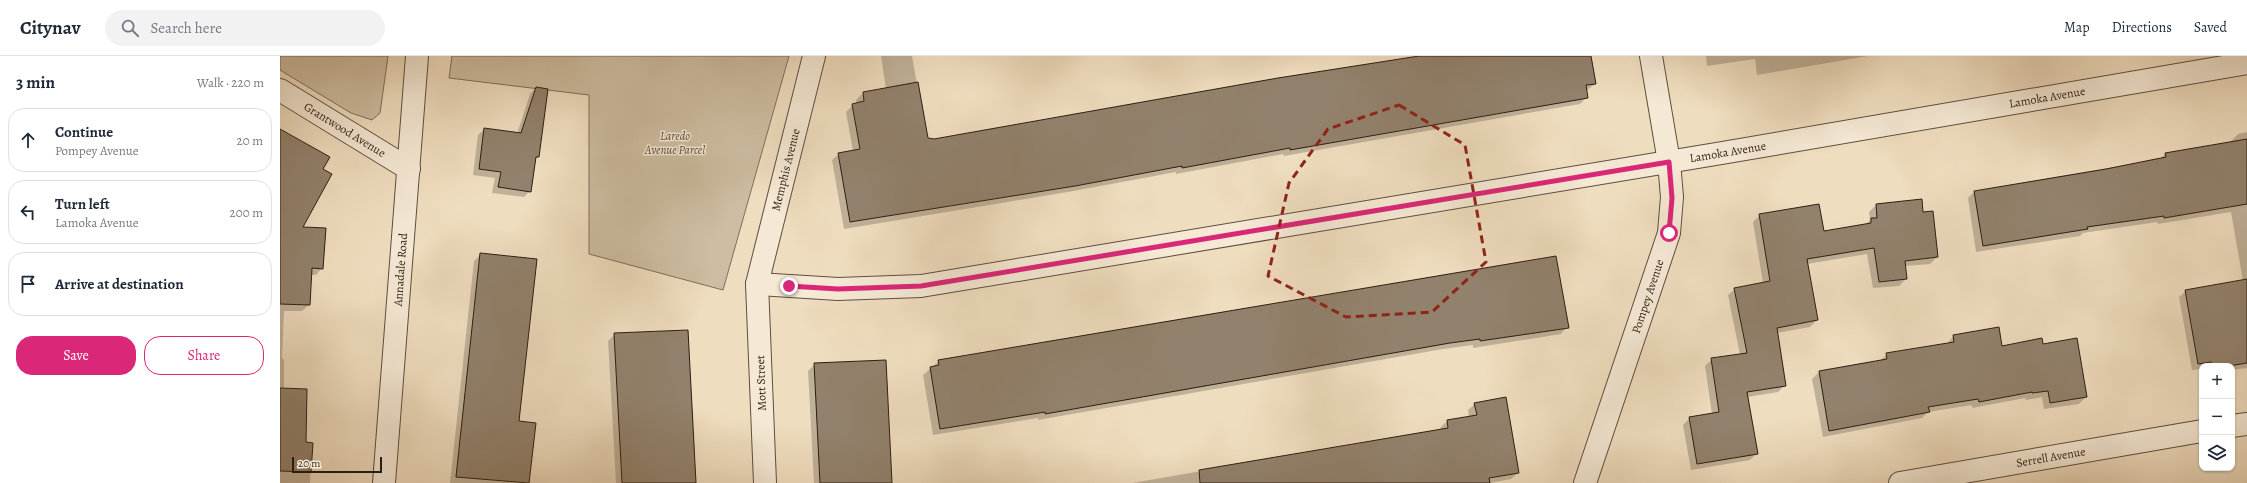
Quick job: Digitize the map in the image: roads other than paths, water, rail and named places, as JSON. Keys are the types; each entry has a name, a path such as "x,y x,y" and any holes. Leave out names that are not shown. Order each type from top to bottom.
{"street":[{"name":"Annadale Road","path":"384,483 417,56"},
{"name":"Memphis Avenue","path":"757,284 814,56"},
{"name":"Pompey Avenue","path":"1585,483 1669,233 1672,198 1669,162 1651,56"},
{"name":"Lamoka Avenue","path":"757,284 838,289 921,286 1669,162 2247,63"},
{"name":"Grantwood Avenue","path":"280,90 409,169"},
{"name":"Mott Street","path":"757,284 764,483"},
{"path":"2235,426 2247,424"},
{"name":"Serrell Avenue","path":"1900,483 2199,432"}],"park label":[{"name":"Laredo Avenue Parcel","path":"675,143"}]}
